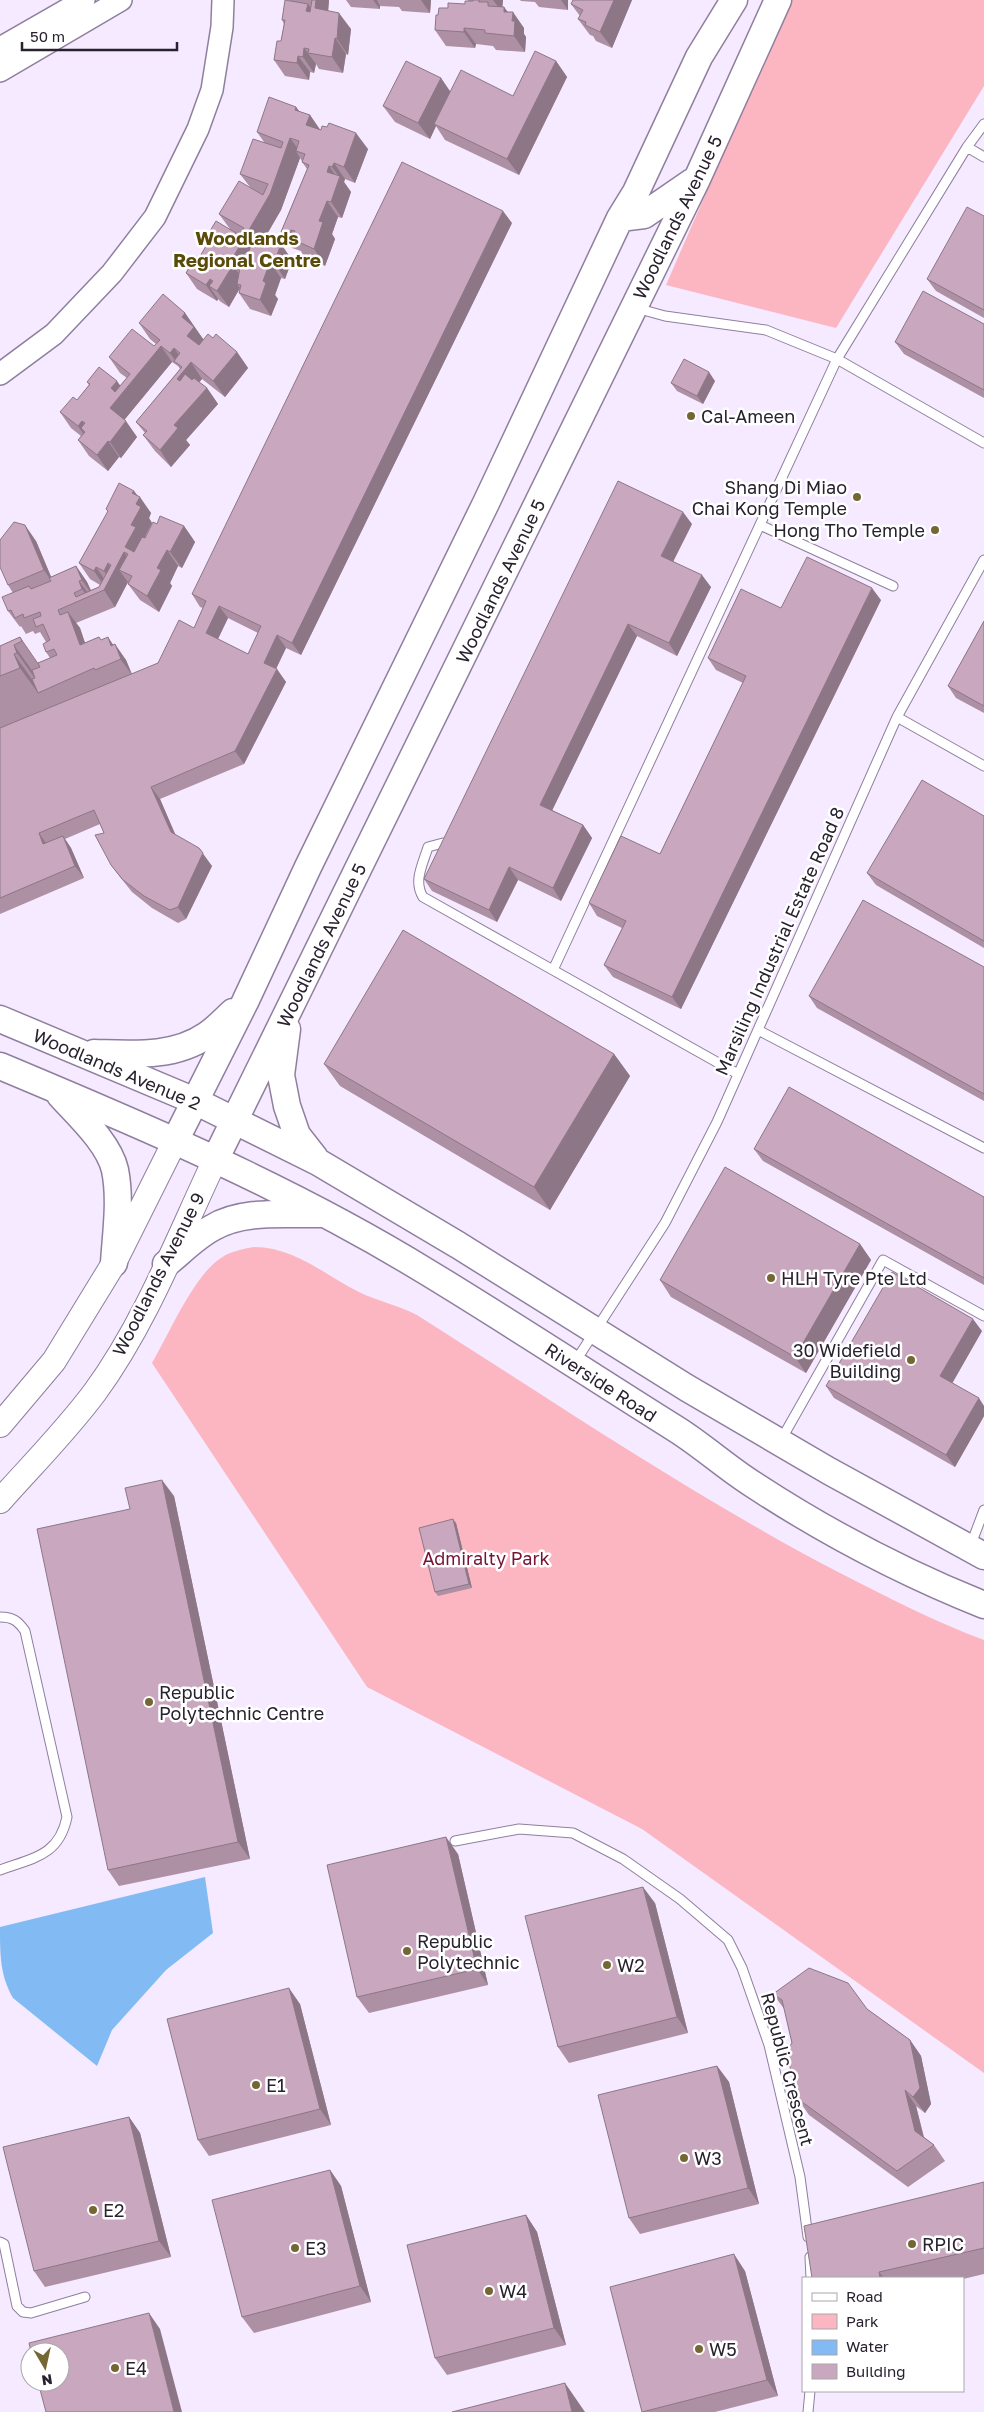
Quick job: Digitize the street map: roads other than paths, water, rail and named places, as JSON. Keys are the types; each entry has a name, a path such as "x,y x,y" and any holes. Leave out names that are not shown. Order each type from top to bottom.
{"main road":[{"path":"0,1425 54,1361 114,1263 245,1002 308,867 523,426 620,218 636,192 699,57 734,0"},
{"name":"Woodlands Avenue 5","path":"215,1160 697,179 778,0"},
{"path":"620,218 644,215 697,179"},
{"path":"81,1053 147,1054 176,1050 206,1036 245,1002"},
{"path":"291,1003 281,1075 287,1106 297,1135 318,1162"},
{"name":"Woodlands Avenue 2","path":"0,1019 234,1119"},
{"path":"0,1066 215,1160"},
{"path":"55,1089 98,1137 114,1168 118,1202 114,1263"},
{"path":"234,1119 318,1162 687,1388 976,1553"},
{"name":"Riverside Road","path":"215,1160 328,1214 426,1271 678,1430 753,1485 833,1533 927,1582 984,1605"},
{"name":"Woodlands Avenue 9","path":"0,1501 50,1446 95,1392 131,1334 215,1160"},
{"path":"166,1264 211,1228 226,1221 252,1215 328,1214"}],"street":[{"path":"0,48 84,0"},
{"path":"0,71 121,0"},
{"path":"0,374 54,334 112,274 155,217 198,129 212,90 222,27 223,0"}],"lane":[{"path":"553,970 837,359 967,148 984,124"},
{"path":"967,148 984,157"},
{"path":"633,307 665,316 766,330 837,359 984,443"},
{"path":"760,525 893,586"},
{"name":"Marsiling Industrial Estate Road 8","path":"574,1364 665,1224 738,1074 898,717 984,560"},
{"path":"898,717 984,766"},
{"path":"444,843 428,847 418,881 418,889 423,897 738,1074"},
{"path":"758,1030 984,1148"},
{"path":"780,1442 883,1260 984,1316"},
{"path":"976,1553 984,1510"},
{"path":"0,1617 8,1617 17,1621 25,1631 67,1817 63,1834 54,1846 40,1855 0,1870"},
{"name":"Republic Crescent","path":"455,1841 519,1829 573,1833 623,1859 680,1899 728,1940 742,1968 769,2044 800,2177 808,2226 811,2277"},
{"path":"0,2242 4,2244 18,2306 23,2312 31,2313 85,2297"},
{"path":"808,2412 810,2392"}],"water":[{"path":"205,1877 213,1933 166,1970 112,2030 97,2066 13,1998 3,1973 0,1927"}],"place":[{"name":"Cal-Ameen","path":"691,416"},
{"name":"Shang Di Miao Chai Kong Temple","path":"857,497"},
{"name":"Hong Tho Temple","path":"935,530"},
{"name":"HLH Tyre Pte Ltd","path":"771,1278"},
{"name":"30 Widefield Building","path":"911,1360"},
{"name":"Republic Polytechnic Centre","path":"149,1702"},
{"name":"Republic Polytechnic","path":"407,1951"},
{"name":"W2","path":"607,1965"},
{"name":"E1","path":"256,2085"},
{"name":"W3","path":"684,2158"},
{"name":"E2","path":"93,2210"},
{"name":"RPIC","path":"912,2244"},
{"name":"E3","path":"295,2248"},
{"name":"W4","path":"489,2291"},
{"name":"W5","path":"699,2349"},
{"name":"E4","path":"115,2368"}],"district":[{"name":"Woodlands Regional Centre","path":"247,248"}],"park label":[{"name":"Admiralty Park","path":"486,1558"}]}
